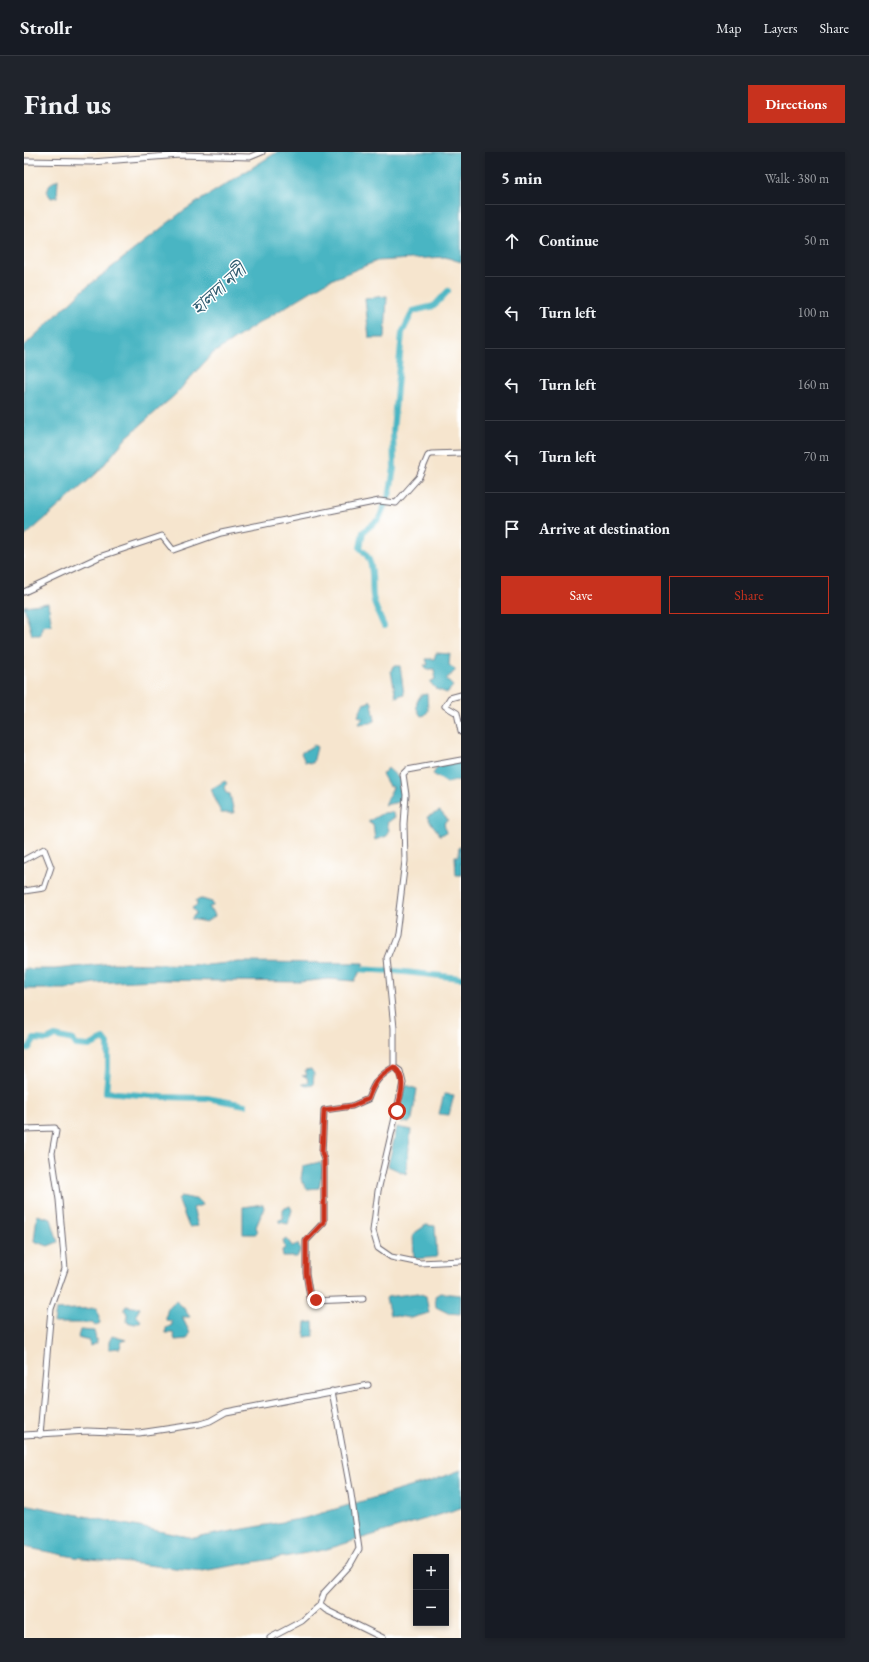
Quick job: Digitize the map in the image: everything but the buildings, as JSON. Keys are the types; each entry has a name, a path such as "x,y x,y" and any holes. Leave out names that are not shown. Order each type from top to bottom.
{"street":[{"path":"24,162 92,162 180,155 250,157 262,152"},
{"path":"24,592 99,557 162,536 173,550 221,533 379,501 396,503 419,477 428,456 461,453"},
{"path":"461,695 450,698 445,706 457,713 461,732"},
{"path":"394,1067 394,1028 387,958 396,935 405,861 404,824 406,795 403,774 407,770 461,760"},
{"path":"24,860 44,849 51,867 44,888 24,891"},
{"path":"394,1067 400,1071 403,1084 378,1191 373,1231 378,1248 391,1257 420,1263 461,1261"},
{"path":"363,1299 311,1301 306,1273 306,1241 324,1222 324,1160 322,1153 324,1110 352,1106 368,1099 371,1089 380,1075 394,1067"},
{"path":"24,1129 55,1128 56,1131 52,1153 59,1200 65,1270 51,1309 40,1435"},
{"path":"24,1435 87,1431 139,1433 200,1424 210,1421 226,1412 368,1385"},
{"path":"270,1638 302,1621 320,1605 324,1593 350,1565 360,1546 332,1392"},
{"path":"320,1605 326,1610 384,1638"}],"water":[{"name":"হালদা নদী","path":"277,152 461,152 461,262 445,257 377,261 328,281 259,323 212,354 175,395 127,437 98,472 24,537 24,346 83,290 183,211"},
{"path":"58,179 57,197 51,198 47,192 50,184"},
{"path":"387,296 385,338 369,338 365,298"},
{"path":"48,603 52,625 42,626 41,635 32,635 24,606"},
{"path":"436,653 450,654 449,665 456,670 446,679 453,686 447,693 436,689 430,682 435,679 434,669 427,669 424,665 428,665 426,659 434,659"},
{"path":"393,666 400,666 404,694 396,697 391,671"},
{"path":"427,694 428,711 425,715 421,716 417,708 417,703 421,695"},
{"path":"370,700 372,703 375,720 371,723 358,724 363,718 358,716 363,704 369,702"},
{"path":"314,745 317,747 313,763 305,762 301,753"},
{"path":"461,760 460,780 447,783 433,774 438,766"},
{"path":"388,768 403,782 399,784 403,801 385,805 393,787 389,786 382,774"},
{"path":"225,781 227,783 224,787 226,793 230,794 234,813 221,813 211,789"},
{"path":"440,811 448,820 444,823 446,833 440,835 427,817"},
{"path":"392,812 395,817 387,823 389,830 387,836 375,840 373,824 369,823 369,821 383,813"},
{"path":"459,847 461,847 461,875 456,875 455,856 458,856"},
{"path":"202,899 212,902 213,906 209,907 210,911 213,911 215,916 206,922 191,919 196,913 192,908 197,905 196,900"},
{"path":"239,962 364,963 355,981 328,979 300,982 155,980 94,983 67,989 24,989 24,969 55,969 113,963 207,965"},
{"path":"311,1069 314,1074 313,1085 306,1086 302,1084 308,1083 307,1077 302,1076 307,1075 305,1070"},
{"path":"406,1085 417,1089 412,1119 409,1123 401,1122 399,1116"},
{"path":"444,1094 454,1095 449,1115 439,1114"},
{"path":"397,1127 411,1130 406,1174 388,1166"},
{"path":"320,1162 323,1169 319,1188 307,1189 301,1179 303,1166"},
{"path":"181,1196 199,1200 202,1205 193,1208 198,1226 189,1227 178,1199"},
{"path":"263,1204 264,1208 256,1227 258,1232 255,1234 243,1234 243,1207"},
{"path":"290,1206 292,1210 288,1224 279,1222 279,1220 283,1219 283,1209"},
{"path":"37,1215 51,1219 58,1242 48,1246 34,1241"},
{"path":"426,1225 435,1226 437,1257 414,1259 413,1234"},
{"path":"287,1239 293,1247 298,1244 300,1251 297,1257 283,1257 282,1250 285,1248 283,1241"},
{"path":"418,1293 426,1296 429,1313 411,1318 390,1315 386,1299 387,1297"},
{"path":"440,1293 461,1295 460,1314 448,1313 436,1307 435,1296"},
{"path":"176,1301 183,1307 190,1317 182,1317 190,1333 187,1339 175,1340 173,1333 166,1333 166,1328 172,1325 171,1321 166,1320 167,1311"},
{"path":"126,1306 140,1308 136,1315 141,1321 135,1324 127,1322 127,1314 124,1309"},
{"path":"97,1308 100,1323 95,1326 92,1323 54,1323 56,1310"},
{"path":"313,1322 314,1336 305,1337 306,1323"},
{"path":"80,1330 94,1331 97,1343 90,1346 89,1340 78,1337"},
{"path":"112,1336 126,1340 122,1341 120,1348 109,1349 109,1342"},
{"path":"461,1470 461,1508 324,1550 202,1571 74,1557 24,1547 24,1504 194,1538 305,1518 434,1480"}],"waterway":[{"path":"384,626 374,600 371,564 365,553 360,548 363,532 379,519 390,492 394,468 393,431 402,333 413,311 434,306 448,291"},
{"path":"355,969 395,971 461,978"},
{"path":"24,1049 29,1048 34,1039 47,1040 55,1036 73,1040 76,1045 89,1046 104,1039 108,1044 106,1092 163,1097 207,1098 245,1105"}],"route":[{"path":"316,1300 311,1301 310,1297 306,1273 306,1241 324,1222 324,1160 322,1153 324,1110 352,1106 368,1099 371,1089 380,1075 394,1067 400,1071 403,1084 397,1111"}]}
